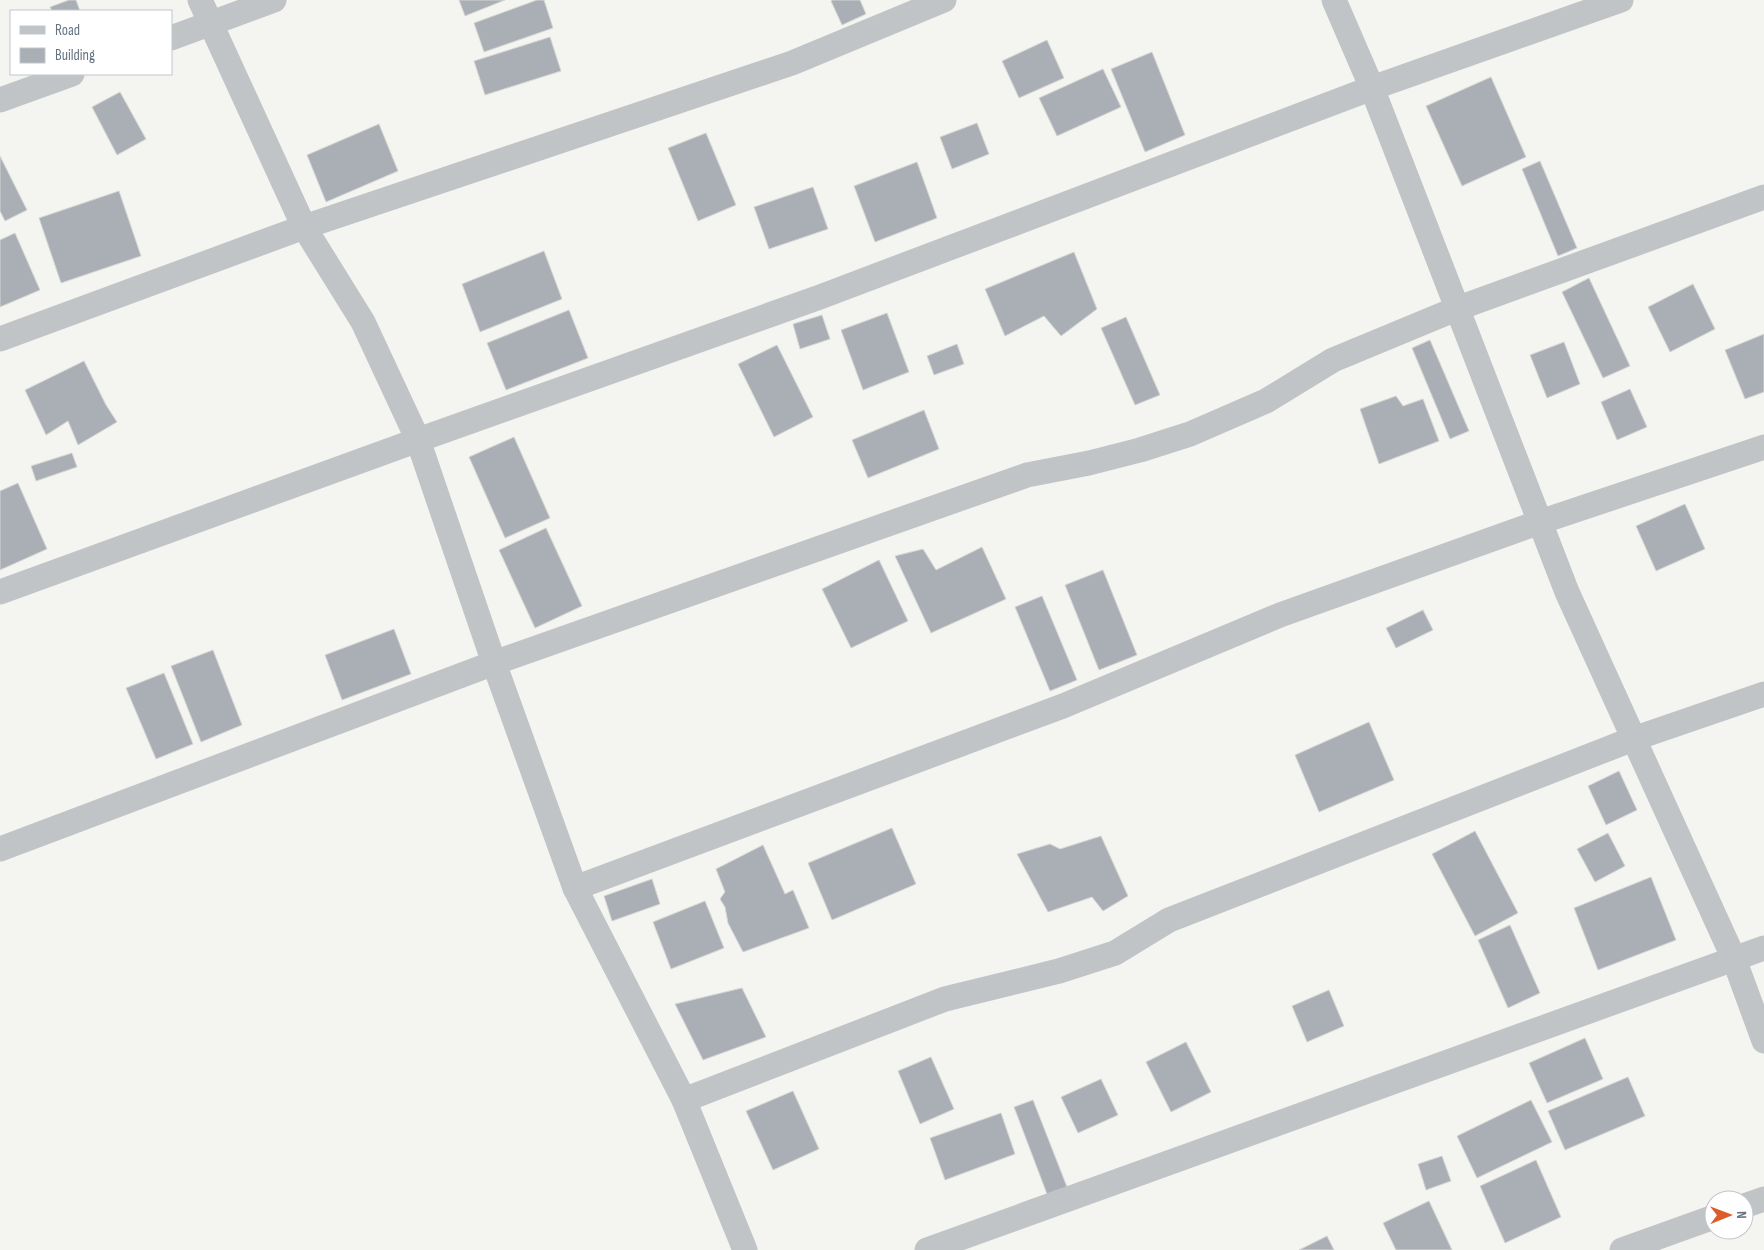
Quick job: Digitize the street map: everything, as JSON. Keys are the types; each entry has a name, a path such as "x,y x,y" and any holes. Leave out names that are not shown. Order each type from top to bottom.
{"street":[{"path":"200,0 304,228 363,322 418,440 494,663 575,888 684,1100 745,1250"},
{"path":"172,38 274,0"},
{"path":"0,339 304,228 792,63 944,0"},
{"path":"1334,0 1372,88 1567,592 1734,959 1764,1041"},
{"path":"0,592 418,440 820,298 1372,88 1621,0"},
{"path":"0,100 69,75"},
{"path":"0,849 494,663 1027,474 1089,463 1140,450 1190,434 1266,401 1333,360 1456,309 1764,197"},
{"path":"575,888 1063,706 1280,615 1540,522 1764,447"},
{"path":"684,1100 945,999 1059,971 1115,953 1169,920 1633,739 1764,694"},
{"path":"927,1250 1764,948"},
{"path":"1622,1250 1704,1221"}],"building":[{"path":"69,0 76,0 80,10 52,10 50,7"},
{"path":"459,0 505,0 465,16"},
{"path":"537,0 544,0 553,28 484,52 474,23"},
{"path":"832,0 860,0 866,14 842,25"},
{"path":"550,37 561,71 485,95 474,61"},
{"path":"1047,40 1064,78 1019,98 1002,61"},
{"path":"1152,52 1185,135 1145,152 1111,69"},
{"path":"1103,69 1121,107 1057,136 1039,98"},
{"path":"1491,77 1526,157 1462,186 1426,106"},
{"path":"120,92 146,139 117,155 92,107"},
{"path":"977,123 989,154 952,169 940,137"},
{"path":"379,124 398,171 326,202 307,155"},
{"path":"706,133 736,205 698,221 668,148"},
{"path":"0,156 27,210 5,221 0,211"},
{"path":"1540,161 1577,248 1558,256 1522,169"},
{"path":"917,162 937,218 875,242 854,186"},
{"path":"813,187 828,229 769,249 754,207"},
{"path":"119,191 141,256 61,283 39,218"},
{"path":"15,233 40,290 0,307 0,240"},
{"path":"544,251 562,299 480,332 462,284"},
{"path":"1074,252 1097,309 1061,336 1044,316 1005,336 985,289"},
{"path":"1589,278 1630,366 1603,378 1562,292"},
{"path":"1693,284 1715,329 1670,352 1648,307"},
{"path":"569,310 588,358 506,390 487,343"},
{"path":"887,313 909,372 863,390 841,330"},
{"path":"822,315 830,339 800,349 793,324"},
{"path":"1126,317 1160,395 1135,405 1101,328"},
{"path":"1764,334 1764,392 1745,399 1725,350"},
{"path":"1430,340 1469,431 1450,439 1412,348"},
{"path":"1564,342 1580,384 1547,398 1530,355"},
{"path":"957,344 964,364 934,375 927,356"},
{"path":"777,345 813,417 774,437 738,364"},
{"path":"84,361 106,405 117,422 78,445 68,421 46,435 25,390"},
{"path":"1630,389 1647,427 1617,440 1601,402"},
{"path":"1396,396 1403,406 1423,399 1439,441 1379,464 1360,409"},
{"path":"924,410 939,449 868,478 852,440"},
{"path":"514,437 550,518 505,538 469,457"},
{"path":"72,453 77,467 36,481 31,466"},
{"path":"18,483 47,549 0,570 0,491"},
{"path":"1685,504 1705,549 1656,571 1636,526"},
{"path":"546,528 582,606 535,628 499,550"},
{"path":"982,547 1006,599 931,633 895,556 923,549 936,570"},
{"path":"879,560 908,621 851,648 822,589"},
{"path":"1103,570 1137,655 1099,670 1065,585"},
{"path":"1042,596 1077,680 1050,691 1015,607"},
{"path":"1423,610 1433,630 1396,648 1386,628"},
{"path":"394,629 411,674 342,700 325,655"},
{"path":"213,650 242,725 201,742 171,666"},
{"path":"164,673 193,744 156,759 126,688"},
{"path":"1369,722 1394,780 1319,812 1295,755"},
{"path":"1619,771 1637,810 1606,825 1588,786"},
{"path":"892,828 916,884 832,920 808,863"},
{"path":"1475,831 1518,913 1475,936 1432,854"},
{"path":"1608,833 1625,866 1595,882 1577,849"},
{"path":"1101,836 1128,896 1103,911 1092,897 1048,912 1017,854 1050,844 1060,849"},
{"path":"763,845 785,894 793,890 809,928 743,952 728,923 725,907 720,899 725,892 716,869"},
{"path":"1651,877 1676,940 1598,970 1574,908"},
{"path":"652,879 660,904 612,921 604,896"},
{"path":"705,901 724,948 671,969 653,922"},
{"path":"1510,925 1540,993 1508,1008 1478,940"},
{"path":"742,988 766,1037 703,1060 675,1004"},
{"path":"1329,990 1344,1026 1307,1042 1292,1006"},
{"path":"1585,1038 1603,1079 1547,1103 1529,1063"},
{"path":"1186,1042 1211,1092 1171,1112 1146,1062"},
{"path":"931,1057 954,1109 920,1124 898,1071"},
{"path":"1628,1077 1645,1116 1565,1150 1548,1111"},
{"path":"1101,1079 1118,1115 1078,1133 1061,1097"},
{"path":"793,1091 819,1149 773,1170 746,1111"},
{"path":"1033,1100 1067,1187 1047,1194 1014,1107"},
{"path":"1531,1100 1552,1142 1477,1178 1457,1136"},
{"path":"1001,1113 1015,1154 945,1180 930,1138"},
{"path":"1442,1156 1451,1181 1426,1190 1418,1164"},
{"path":"1536,1160 1561,1217 1505,1243 1480,1186"},
{"path":"1429,1201 1452,1250 1396,1250 1383,1223"},
{"path":"1327,1236 1334,1250 1299,1250"}]}
